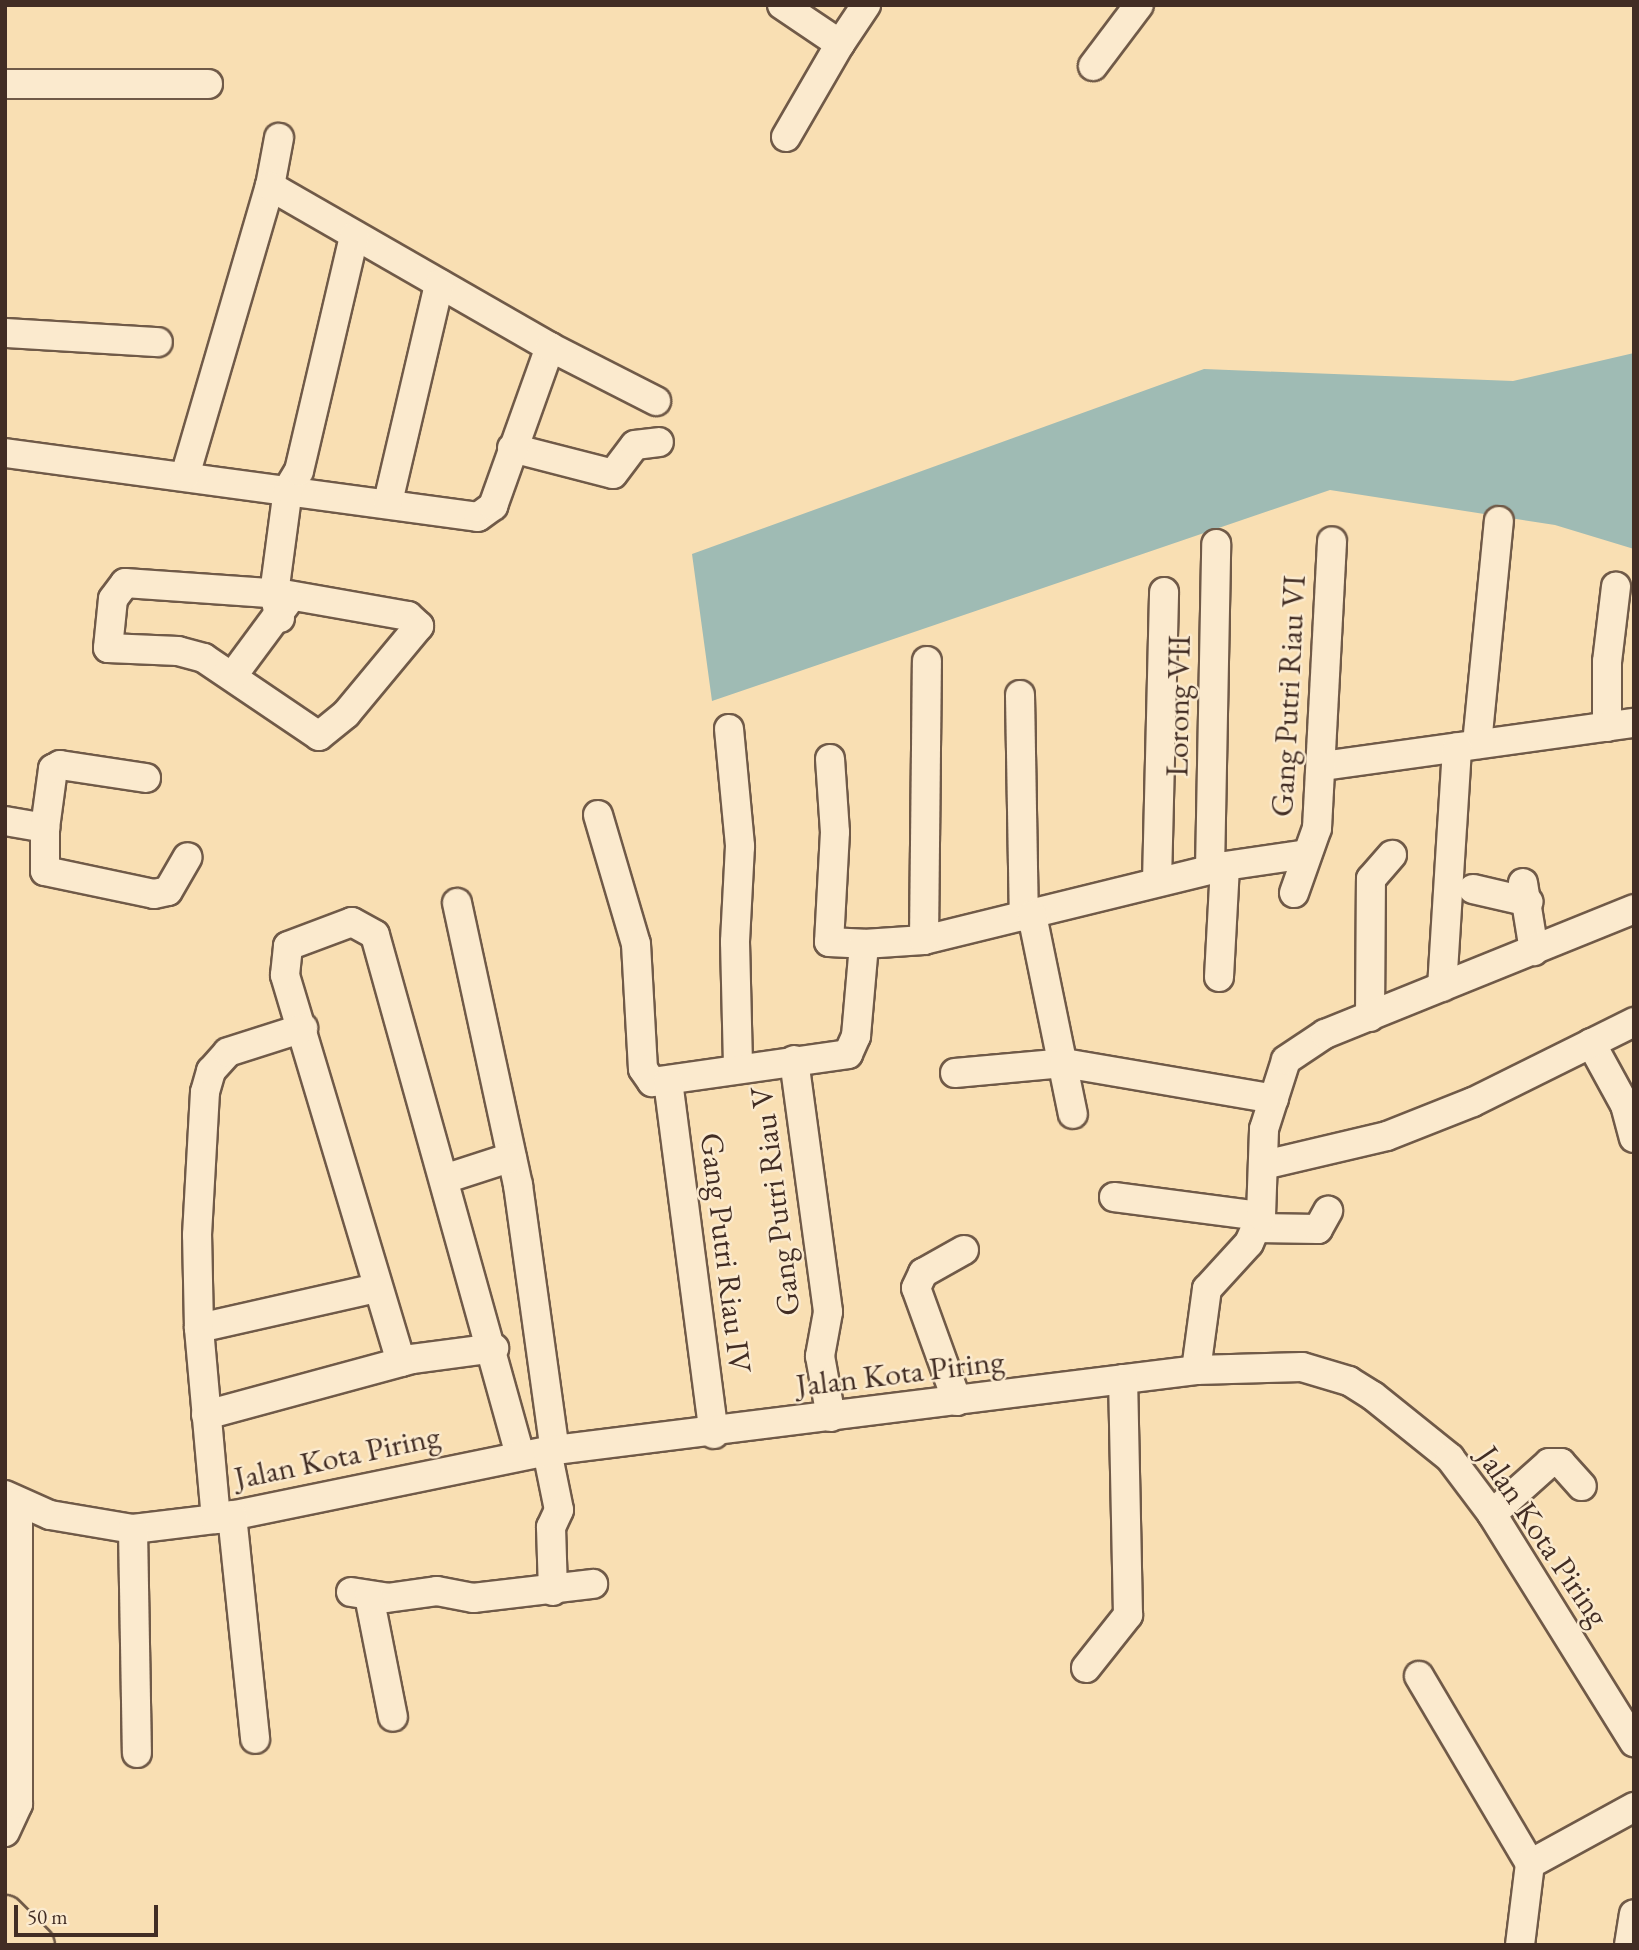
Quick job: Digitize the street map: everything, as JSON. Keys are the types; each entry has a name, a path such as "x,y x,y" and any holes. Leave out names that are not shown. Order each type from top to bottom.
{"highway":[{"path":"5,1916 35,1945"}],"street":[{"path":"782,5 840,44"},
{"path":"786,137 866,5"},
{"path":"1093,66 1139,5"},
{"path":"5,84 208,84"},
{"path":"184,475 270,186 279,138"},
{"path":"270,186 550,347 656,401"},
{"path":"234,674 282,602 297,484 354,236"},
{"path":"388,502 439,284"},
{"path":"5,333 158,342"},
{"path":"5,453 184,475 297,484 388,502 484,516 493,506 550,347"},
{"path":"512,448 613,474 635,445 659,442"},
{"path":"1442,987 1467,746 1499,521"},
{"name":"Gang Putri Riau VI","path":"1294,893 1317,828 1323,766 1332,541"},
{"name":"Lorong VII","path":"1216,544 1219,977"},
{"path":"125,583 143,583 408,616 417,622 418,632 324,735 311,734 234,674 187,652 108,648 116,590 125,583"},
{"path":"1323,766 1621,725 1607,662 1616,587"},
{"path":"1157,882 1164,592"},
{"path":"924,940 927,661"},
{"path":"1020,695 1028,916 1073,1114"},
{"path":"729,729 740,846 734,942 737,1069"},
{"path":"830,759 835,832 829,942 864,944 924,940 1218,868 1307,854"},
{"path":"146,778 60,765 53,769 42,868 74,878 163,893 188,858"},
{"path":"598,815 636,944 643,1069 652,1082 851,1050 864,944"},
{"path":"5,821 45,828"},
{"path":"1370,1017 1371,879 1392,855"},
{"path":"1473,889 1526,893 1534,951"},
{"path":"457,904 513,1157 541,1452"},
{"path":"1196,1370 1206,1289 1259,1222 1264,1129 1286,1060 1306,1042 1634,909"},
{"path":"401,1362 285,975 288,946 352,922 368,928 375,935 494,1348 541,1452 559,1510 551,1527 553,1591"},
{"path":"1264,1165 1387,1136 1473,1102 1634,1022"},
{"path":"255,1739 224,1517 205,1415 199,1328 201,1135 211,1071 228,1052 303,1028"},
{"path":"1591,1043 1625,1105 1634,1138"},
{"name":"Gang Putri Riau V","path":"794,1060 827,1298 820,1356 831,1417"},
{"path":"955,1073 1063,1063 1274,1099"},
{"name":"Gang Putri Riau IV","path":"668,1081 714,1434"},
{"path":"444,1179 513,1157"},
{"path":"1114,1197 1259,1222 1318,1229 1328,1211"},
{"path":"957,1401 916,1288 923,1273 964,1250"},
{"path":"199,1328 377,1288"},
{"path":"205,1415 401,1362 494,1348"},
{"name":"Jalan Kota Piring","path":"12,1500 81,1523 133,1529 224,1517 541,1452 714,1434 1196,1370 1302,1367 1349,1381 1450,1458 1492,1514 1629,1724"},
{"path":"1086,1668 1128,1615 1123,1379"},
{"path":"1492,1514 1549,1463 1561,1463 1582,1486"},
{"path":"5,1832 18,1804 12,1500"},
{"path":"133,1529 137,1753"},
{"path":"393,1717 360,1594 437,1591 473,1598 553,1591 593,1584"},
{"path":"1419,1676 1530,1864 1520,1945"},
{"path":"1530,1864 1634,1807"},
{"path":"1629,1945 1634,1914"}],"water":[{"path":"1634,353 1634,549 1555,525 1330,490 712,701 692,554 1204,369 1513,381"}]}
